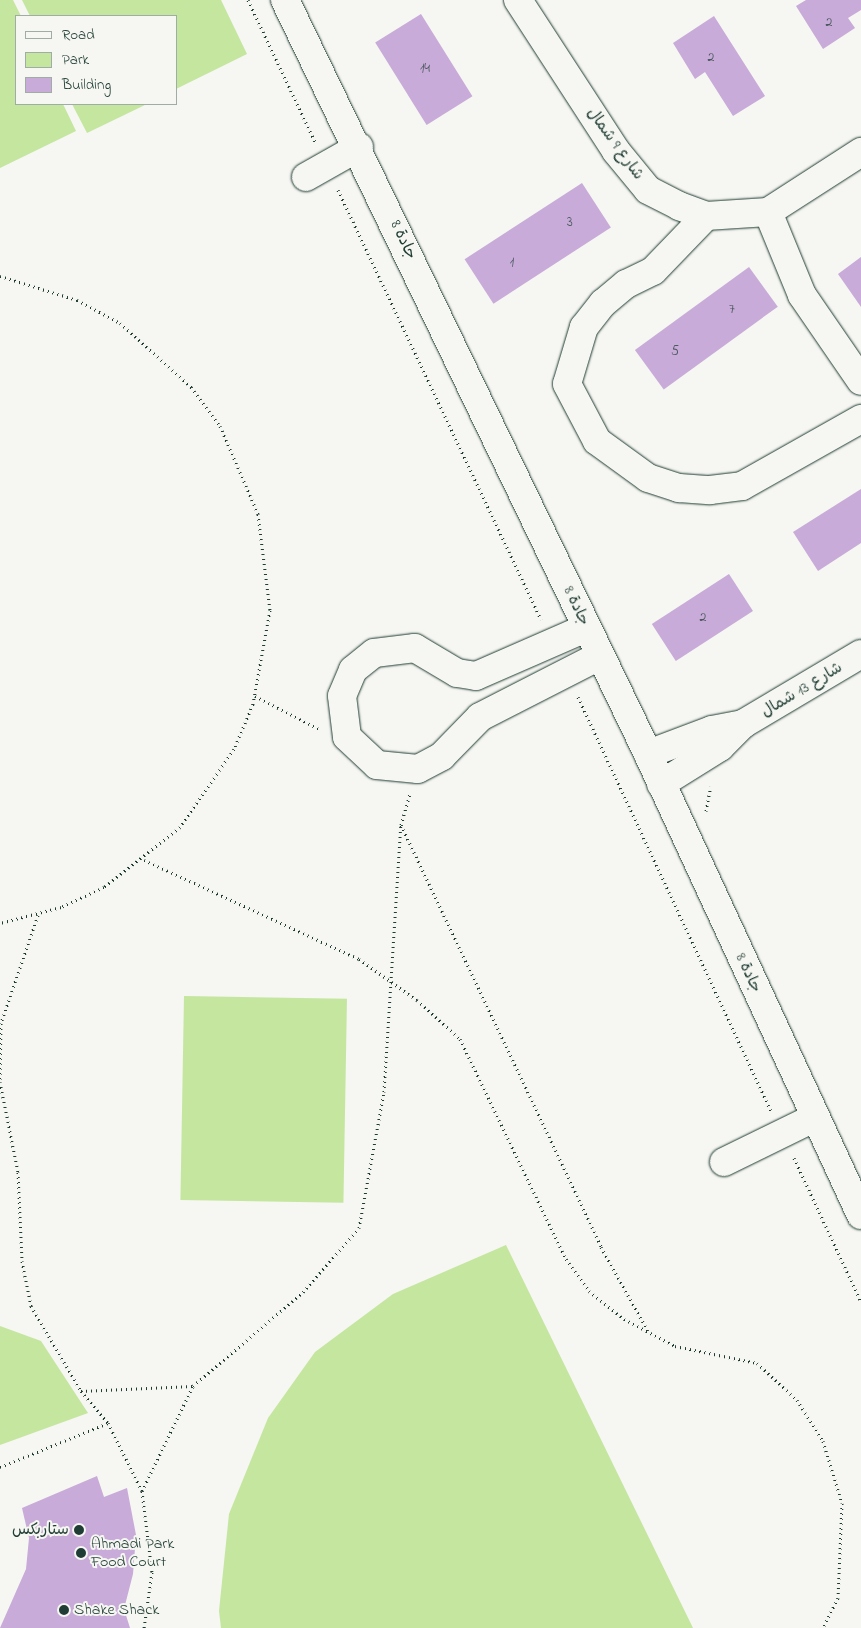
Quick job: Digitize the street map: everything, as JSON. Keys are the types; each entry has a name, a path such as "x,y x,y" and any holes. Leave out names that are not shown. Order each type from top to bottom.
{"main road":[{"name":"جادة 8","path":"285,0 359,147 599,656 648,754 861,1215"},
{"name":"شارع 9 شمال","path":"518,0 616,151 648,190 706,216 768,212 861,152"},
{"path":"316,172 359,147"},
{"path":"768,212 802,295 861,381"},
{"path":"706,216 653,271 626,284 603,303 584,327 567,384 597,441 648,478 679,488 710,490 742,486 861,419"},
{"path":"586,628 476,676 457,673 415,648 374,653 353,670 342,696 347,737 376,765 418,769 442,756 480,717 599,656"},
{"name":"شارع 13 شمال","path":"661,784 720,747 743,724 861,654"},
{"name":"شارع 13 شمال","path":"648,754 712,730 743,724"},
{"path":"724,1162 816,1117"}],"path":[{"path":"248,0 316,172 553,644"},
{"path":"0,276 77,300 120,323 164,359 220,426 258,514 267,561 270,610 255,696 234,749 210,790 180,827 144,860 104,886 38,914 0,924"},
{"path":"566,673 861,1302"},
{"path":"255,696 295,719 347,737"},
{"path":"142,1491 193,1386 303,1292 359,1228 384,1092 388,979 401,825 418,769"},
{"path":"708,819 706,799 715,781"},
{"path":"401,825 601,1247 649,1332"},
{"path":"144,860 359,959 388,979 460,1039 566,1259 589,1291 649,1332 675,1346 757,1364 797,1400 823,1441 842,1502 838,1598 823,1628"},
{"path":"673,898 688,891 693,902 711,893"},
{"path":"38,914 1,1023 0,1082 18,1172 22,1261 31,1306 81,1392 108,1423 142,1491 152,1572 144,1628"},
{"path":"0,1110 6,1110"},
{"path":"81,1392 193,1386"},
{"path":"0,1467 108,1423"}],"green space":[{"path":"0,0 13,0 20,15 15,15 15,105 63,105 76,131 0,168"},
{"path":"22,0 221,0 247,54 178,88 178,15 30,15"},
{"path":"73,105 145,105 87,133"},
{"path":"184,996 347,999 343,1203 180,1200"},
{"path":"506,1245 693,1628 221,1628 219,1611 229,1514 268,1418 315,1352 393,1294"},
{"path":"0,1326 41,1341 88,1413 0,1445"}],"building":[{"path":"806,0 861,0 861,10 848,18 855,28 823,49 796,6"},
{"path":"421,14 472,96 427,125 375,43"},
{"path":"714,16 765,96 733,116 705,72 695,79 673,43"},
{"path":"582,183 611,227 493,304 465,259"},
{"path":"861,257 861,307 838,274"},
{"path":"749,267 778,307 664,390 635,350"},
{"path":"861,489 861,543 818,571 793,532"},
{"path":"729,574 753,611 676,661 652,624"},
{"name":"Ahmadi Park Food Court","path":"97,1476 104,1497 127,1488 136,1535 133,1574 124,1609 130,1628 0,1628 26,1569 29,1538 22,1508"}],"place":[{"name":"ستاربكس","path":"79,1530"},
{"name":"Ahmadi Park Food Court","path":"81,1553"},
{"name":"Shake Shack","path":"64,1610"}]}
